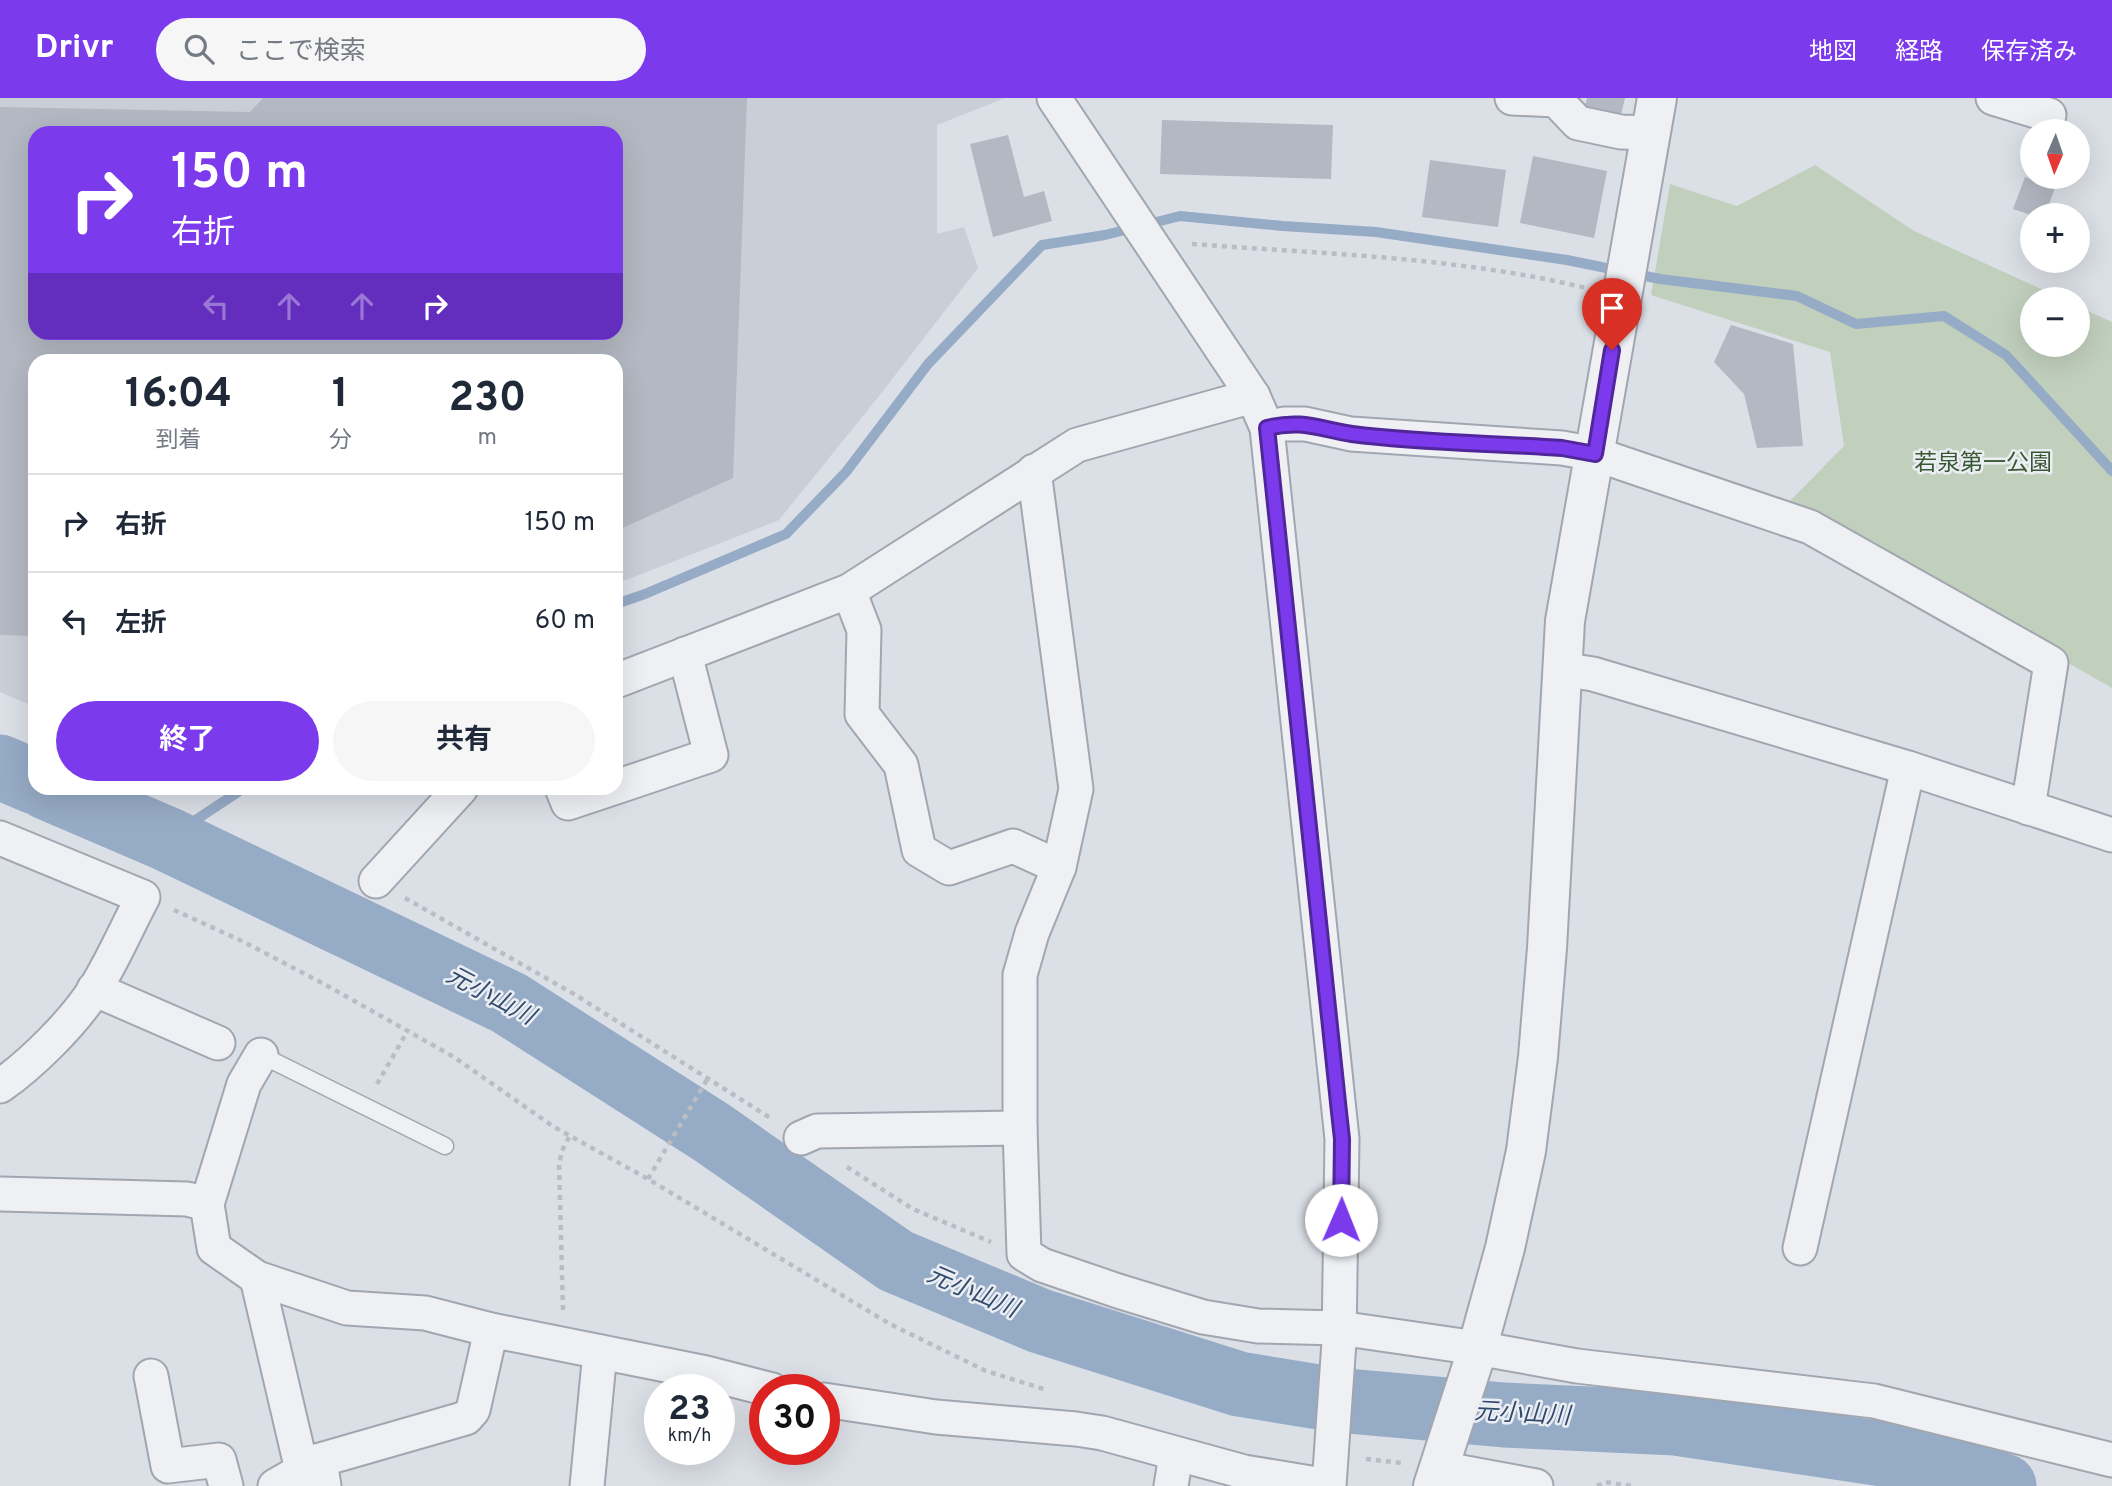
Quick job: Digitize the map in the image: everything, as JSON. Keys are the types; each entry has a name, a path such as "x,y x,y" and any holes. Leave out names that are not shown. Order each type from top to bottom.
{"street":[{"path":"840,1402 936,1417 1102,1433 1173,1470 1244,1472 1329,1486 1348,1453 1339,1335 1342,1139 1267,428 1253,396 1054,98"},
{"path":"1512,98 1556,100 1578,123 1621,132 1654,116"},
{"path":"1993,98 2049,115"},
{"path":"1536,1486 1432,1469 1476,1354 1506,1248 1526,1152 1538,1057 1547,948 1565,621 1654,116"},
{"path":"623,678 849,591 1077,445 1253,396"},
{"path":"1267,428 1284,424 1304,424 1351,434 1562,448 1595,454 1810,527 2051,663 2028,808"},
{"path":"1034,471 1076,789 1059,867 1032,933 1020,975 1020,1128 1024,1254 1042,1265 1203,1317 1476,1354 1874,1401 2112,1460"},
{"path":"849,591 864,630 862,714 901,765 919,850 949,868 1013,846 1059,867"},
{"path":"623,784 711,755 685,654"},
{"path":"1561,669 1593,674 1908,768 2112,835"},
{"path":"1800,1248 1908,768"},
{"path":"376,881 455,795"},
{"path":"565,795 568,803 592,795"},
{"path":"0,838 144,897 94,989 55,1037 17,1075 0,1086"},
{"path":"94,989 218,1043"},
{"path":"261,1055 244,1084 207,1203 214,1248 257,1278 347,1308 425,1313 491,1330 749,1384"},
{"path":"801,1138 817,1131 1020,1128"},
{"path":"0,1194 187,1199 207,1203"},
{"path":"257,1278 305,1476 466,1418 473,1410 491,1330"},
{"path":"587,1486 600,1352"},
{"path":"151,1376 168,1466 219,1460 226,1486"}],"lane":[{"path":"261,1055 445,1146"}],"path":[{"path":"1153,246 1168,243 1437,263 1506,272 1621,295"},
{"path":"376,881 574,993 913,1209 1024,1254"},
{"path":"144,897 242,941 454,1057 554,1127 648,1179 890,1324 986,1371 1052,1391"},
{"path":"364,1106 407,1032"},
{"path":"648,1179 708,1078"},
{"path":"561,1343 563,1322 559,1164 570,1135"},
{"path":"1348,1453 1432,1469"},
{"path":"1597,1486 1605,1482 1632,1486"}],"shaded area":[{"path":"0,98 1005,98 937,125 937,234 964,227 978,268 879,396 779,520 623,581 623,354 28,354 28,704 0,692"}],"green space":[{"name":"若泉第一公園","path":"1815,165 1914,231 2037,287 2020,287 2020,357 2090,357 2090,312 2112,322 2112,688 1788,503 1844,446 1830,352 1651,295 1670,184 1737,206"}],"building":[{"path":"263,98 747,98 733,478 623,528 623,354 28,354 28,636 0,635 0,107 250,112"},
{"path":"1587,98 1625,98 1620,118 1584,110"},
{"path":"1162,120 1333,125 1331,179 1160,174"},
{"path":"1008,135 1024,197 1044,191 1052,221 993,237 970,144"},
{"path":"1533,156 1607,171 1594,238 1520,223"},
{"path":"1430,160 1506,170 1498,227 1422,217"},
{"path":"2020,189 2055,189 2049,203 2020,203 2020,211 2013,209"},
{"path":"1731,325 1793,344 1803,446 1757,448 1744,394 1714,362"}],"waterway":[{"path":"623,602 786,534 846,472 928,364 1042,245 1105,235 1180,216 1376,232 1567,260 1660,279 1797,296 1856,324 1944,316 2006,355 2112,471"},
{"name":"元小山川","path":"0,767 28,779"},
{"name":"元小山川","path":"64,795 167,839 509,1003 711,1132 896,1261 1040,1321 1239,1384 1337,1400 1504,1415 1676,1423 1916,1459 2004,1486"},
{"path":"167,839 233,795"}],"route":[{"path":"1341,1220 1342,1139 1267,428 1284,424 1304,424 1351,434 1562,448 1595,454 1612,350"}]}
